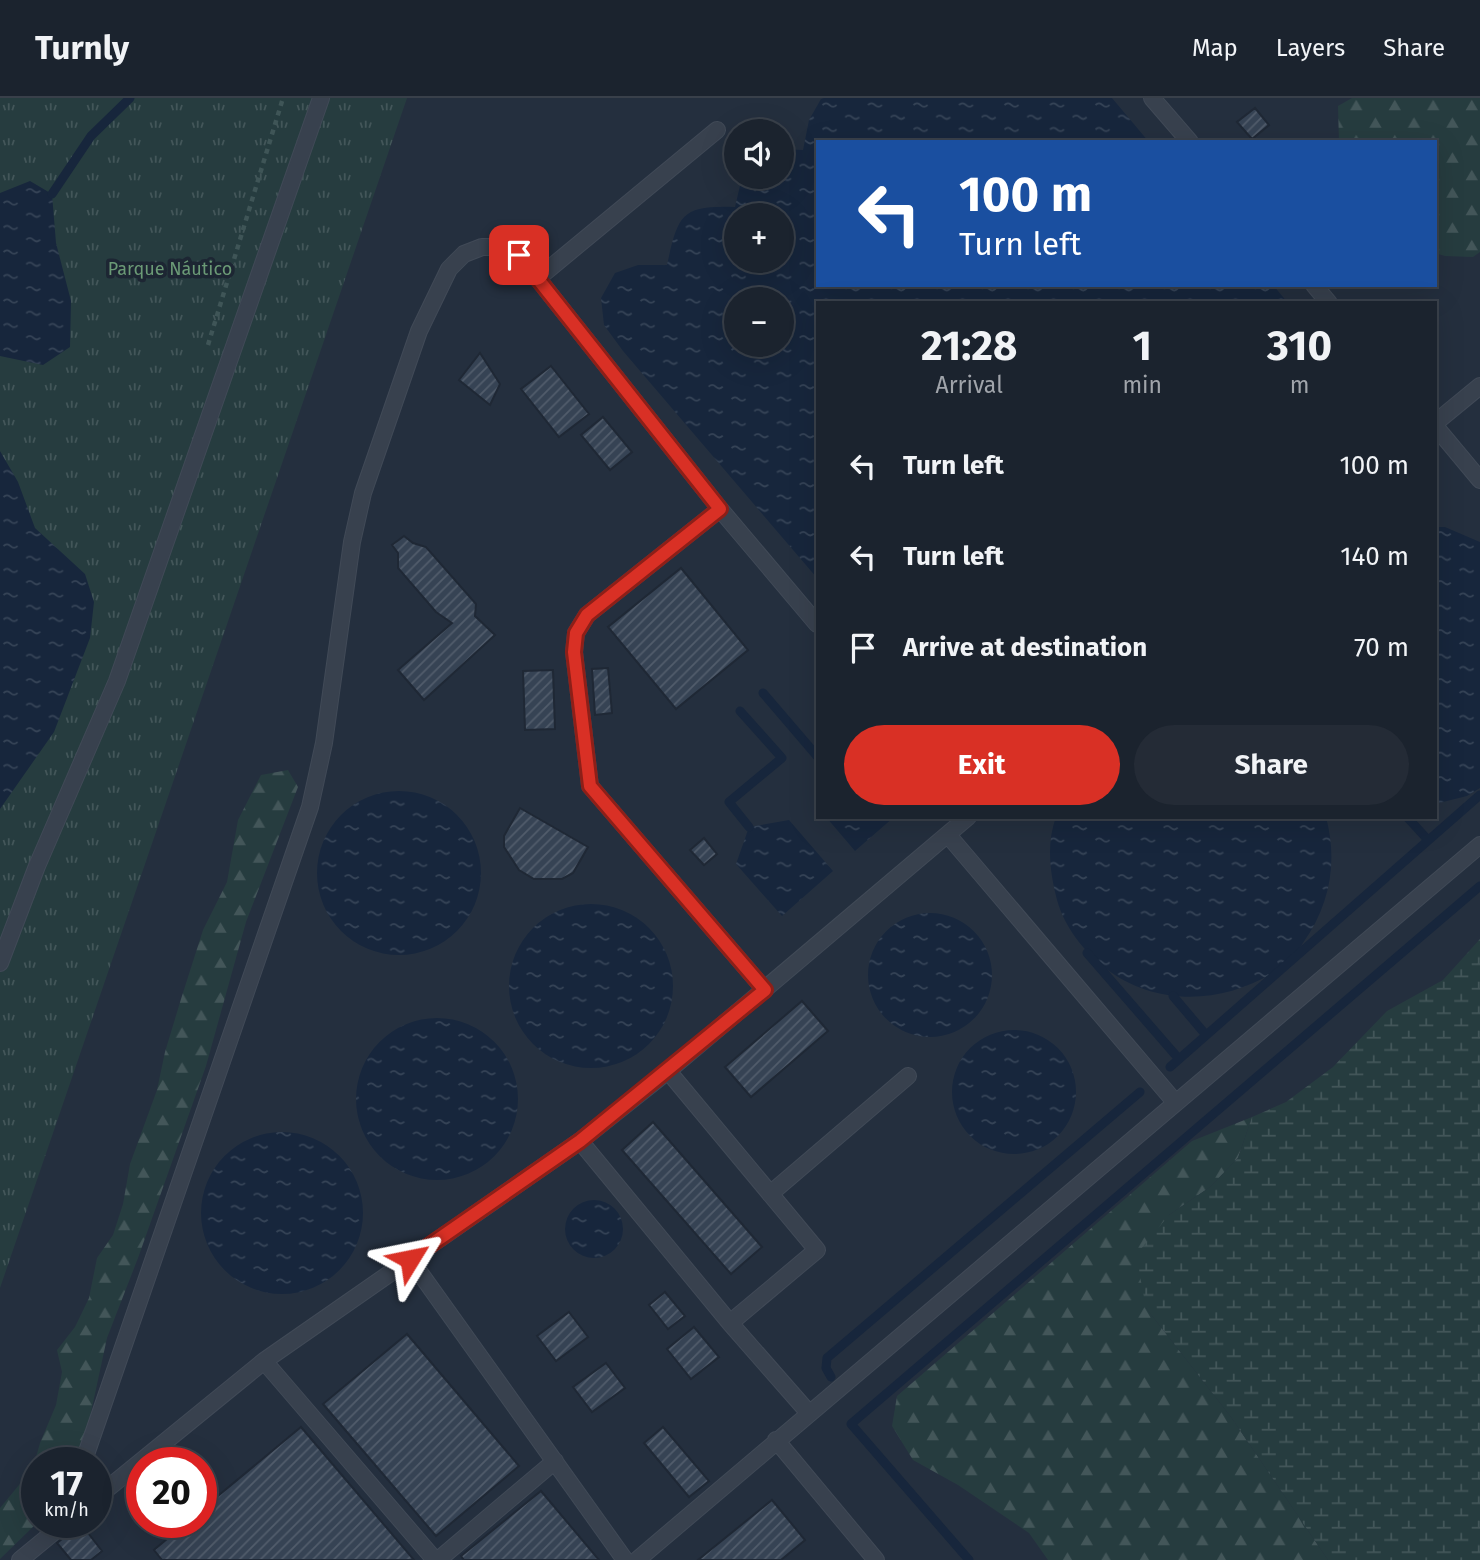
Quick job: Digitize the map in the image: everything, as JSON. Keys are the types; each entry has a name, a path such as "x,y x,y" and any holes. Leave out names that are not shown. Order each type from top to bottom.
{"lane":[{"path":"0,963 37,866 117,681 321,98"},
{"path":"1152,98 1188,140"},
{"path":"538,278 717,130"},
{"path":"89,1447 310,807 324,743 352,542 363,493 419,331 449,269 464,254 482,247 502,247 519,255 720,509 816,623"},
{"path":"1316,287 1327,301"},
{"path":"1437,423 1480,386"},
{"path":"1437,427 1480,481"},
{"path":"720,509 587,615 576,633 574,652 590,786 765,990"},
{"path":"112,1485 264,1361 580,1141 668,1071 966,819"},
{"path":"948,835 1175,1102"},
{"path":"636,1560 1480,845"},
{"path":"668,1071 817,1250 730,1323"},
{"path":"770,1194 908,1076"},
{"path":"580,1141 730,1323 808,1412"},
{"path":"410,1259 625,1560"},
{"path":"264,1361 436,1560 555,1461"},
{"path":"775,1440 876,1560"},
{"path":"20,1560 46,1538"}],"green space":[{"name":"Parque Náutico","path":"0,98 407,98 0,1288"},
{"path":"1352,98 1480,98 1480,252 1473,257 1437,254 1437,140 1339,140 1338,106"},
{"path":"288,770 298,787 246,922 206,1066 107,1338 85,1440 81,1447 39,1447 56,1405 62,1372 57,1350 75,1327 89,1298 97,1258 113,1235 123,1204 130,1164 157,1090 165,1052 203,930 227,882 238,820 261,775"},
{"path":"1480,939 1480,1560 1328,1560 1231,1417 1146,1308 1136,1255 1169,1215 1210,1187 1238,1158 1252,1117 1286,1102 1333,1067 1387,1011 1443,980"},
{"path":"1252,1117 1238,1158 1210,1187 1169,1215 1146,1308 1231,1417 1328,1560 1048,1560 1029,1533 958,1485 913,1460 892,1426 897,1396 1192,1141"},
{"path":"21,1483 22,1538 0,1559 0,1508"}],"water":[{"path":"824,98 1112,98 1147,140 816,140 816,287 1275,287 1286,301 816,301 816,577 623,351 604,325 601,298 615,273 638,265 667,265 679,224 693,211 703,208 724,207 724,273 794,273 794,203 736,203 739,189 794,189 794,150 803,150 809,120"},
{"path":"30,181 52,194 56,243 71,301 70,347 43,365 0,356 0,193"},
{"path":"0,451 18,482 35,528 85,574 94,602 90,638 54,732 0,809"},
{"path":"1437,527 1445,527 1480,542 1480,788 1467,796 1437,804"},
{"path":"399,791 430,798 457,815 474,842 481,873 474,904 457,931 430,948 399,955 368,948 341,931 324,904 317,873 324,842 341,815 368,798"},
{"path":"828,819 892,819 855,851"},
{"path":"1055,819 1326,819 1331,850 1329,883 1320,914 1287,963 1266,977 1220,994 1172,996 1126,982 1089,954 1070,929 1057,900 1051,869"},
{"path":"789,820 833,871 782,916 736,864 749,827"},
{"path":"591,904 622,911 649,928 666,955 673,986 666,1017 649,1044 622,1061 591,1068 560,1061 533,1044 516,1017 509,986 516,955 533,928 560,911"},
{"path":"930,913 954,918 974,931 987,951 992,975 987,999 974,1019 954,1032 930,1037 906,1032 886,1019 873,999 868,975 873,951 886,931 906,918"},
{"path":"437,1018 468,1024 495,1041 512,1068 518,1099 512,1130 495,1157 468,1174 437,1180 406,1174 379,1157 362,1130 356,1099 362,1068 379,1041 406,1024"},
{"path":"1014,1030 1038,1035 1058,1048 1071,1068 1076,1092 1071,1116 1058,1136 1038,1149 1014,1154 990,1149 970,1136 957,1116 952,1092 957,1068 970,1048 990,1035"},
{"path":"282,1132 313,1138 340,1155 357,1182 363,1213 357,1244 340,1271 313,1288 282,1294 251,1288 224,1271 207,1244 201,1213 207,1182 224,1155 251,1138"},
{"path":"594,1200 605,1202 618,1213 623,1229 621,1240 610,1253 594,1258 583,1256 570,1245 565,1229 567,1218 578,1205"}],"building":[{"path":"1255,108 1269,125 1252,139 1237,122"},
{"path":"480,353 500,384 490,405 459,380"},
{"path":"551,366 589,414 559,437 521,389"},
{"path":"603,417 632,452 610,470 581,435"},
{"path":"404,536 413,543 426,547 476,604 475,616 495,635 424,700 398,670 452,623 436,612 398,568 398,553 392,545"},
{"path":"681,568 748,650 676,709 608,627"},
{"path":"608,668 612,713 595,715 592,669"},
{"path":"553,670 555,729 525,730 523,671"},
{"path":"520,808 588,847 573,873 562,879 534,879 519,870 504,847 504,836"},
{"path":"704,838 717,854 704,865 690,850"},
{"path":"802,1001 828,1031 751,1097 725,1067"},
{"path":"653,1122 762,1247 731,1274 622,1150"},
{"path":"665,1292 685,1316 668,1329 649,1305"},
{"path":"569,1312 588,1337 556,1361 537,1336"},
{"path":"694,1327 719,1357 691,1379 667,1349"},
{"path":"407,1334 519,1466 436,1536 323,1404"},
{"path":"606,1363 625,1388 592,1412 573,1387"},
{"path":"301,1427 414,1560 162,1560 154,1550 168,1538 217,1538 217,1497"},
{"path":"663,1427 709,1481 689,1497 644,1443"},
{"path":"541,1491 599,1560 464,1560 461,1556"},
{"path":"772,1500 805,1540 781,1560 698,1560"},
{"path":"63,1538 92,1538 102,1551 91,1560 71,1560 57,1543"}],"waterway":[{"path":"52,194 91,136 130,98"},
{"path":"763,693 816,755"},
{"path":"740,711 782,758 729,802 749,827"},
{"path":"1170,1067 1480,795"},
{"path":"1409,819 1428,840"},
{"path":"969,1560 851,1424 1480,886"},
{"path":"1087,953 1179,1059"},
{"path":"1173,996 1206,1035"},
{"path":"831,1377 826,1368 827,1358 1140,1092"}],"route":[{"path":"410,1259 580,1141 765,990 590,786 574,652 576,633 587,615 720,509 519,255"}]}
